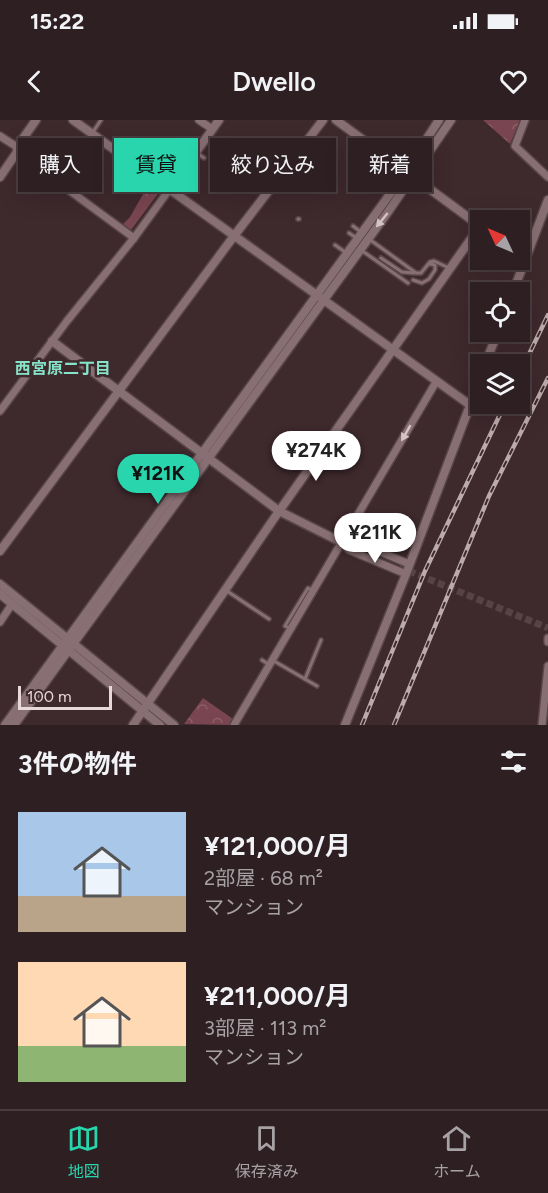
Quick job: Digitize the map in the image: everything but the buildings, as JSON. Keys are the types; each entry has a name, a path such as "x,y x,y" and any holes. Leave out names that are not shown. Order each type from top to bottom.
{"street":[{"path":"0,177 36,120"},
{"path":"73,120 114,149"},
{"path":"199,120 212,129"},
{"path":"198,149 219,120"},
{"path":"0,551 234,236 268,197 323,120"},
{"path":"336,120 361,138"},
{"path":"429,138 439,120"},
{"path":"432,145 451,120"},
{"path":"525,120 515,146 548,177"},
{"path":"0,136 134,238"},
{"path":"133,725 279,511 480,226 432,190"},
{"path":"0,411 168,192"},
{"path":"172,192 470,405 406,574 345,725"},
{"path":"319,298 346,253 396,192"},
{"path":"530,239 548,200"},
{"path":"5,725 68,644 319,298 360,249 362,236"},
{"path":"52,341 279,511 341,542 399,567"},
{"path":"234,725 436,382"},
{"path":"341,542 350,539 409,564"},
{"path":"341,542 349,550 406,574"},
{"path":"0,584 145,707 174,725"},
{"path":"0,594 68,644"},
{"path":"0,622 12,604"},
{"path":"14,725 68,644"},
{"path":"542,725 548,666"},
{"path":"145,707 160,725"}],"lane":[{"path":"92,133 101,120"},
{"path":"198,154 204,158"},
{"path":"353,226 362,236 416,273"},
{"path":"349,233 362,236"},
{"path":"335,245 346,253"},
{"path":"360,249 408,283"},
{"path":"381,258 402,272 421,273 428,264 436,261 450,269"},
{"path":"413,280 422,284 429,279 435,267 433,264 428,264"},
{"path":"225,590 269,619"},
{"path":"305,679 321,640"},
{"path":"262,660 271,662 317,687"}],"green space":[{"path":"483,120 520,120 510,144"},
{"path":"144,192 159,192 131,230 123,224 130,217"},
{"path":"203,698 233,719 230,725 184,724"}],"tunnel":[{"path":"399,567 548,628"}],"railway":[{"path":"529,354 548,315"},
{"path":"394,725 489,496 548,378"},
{"path":"362,725 425,571 500,414"}],"district":[{"name":"西宮原二丁目","path":"63,368"}]}
